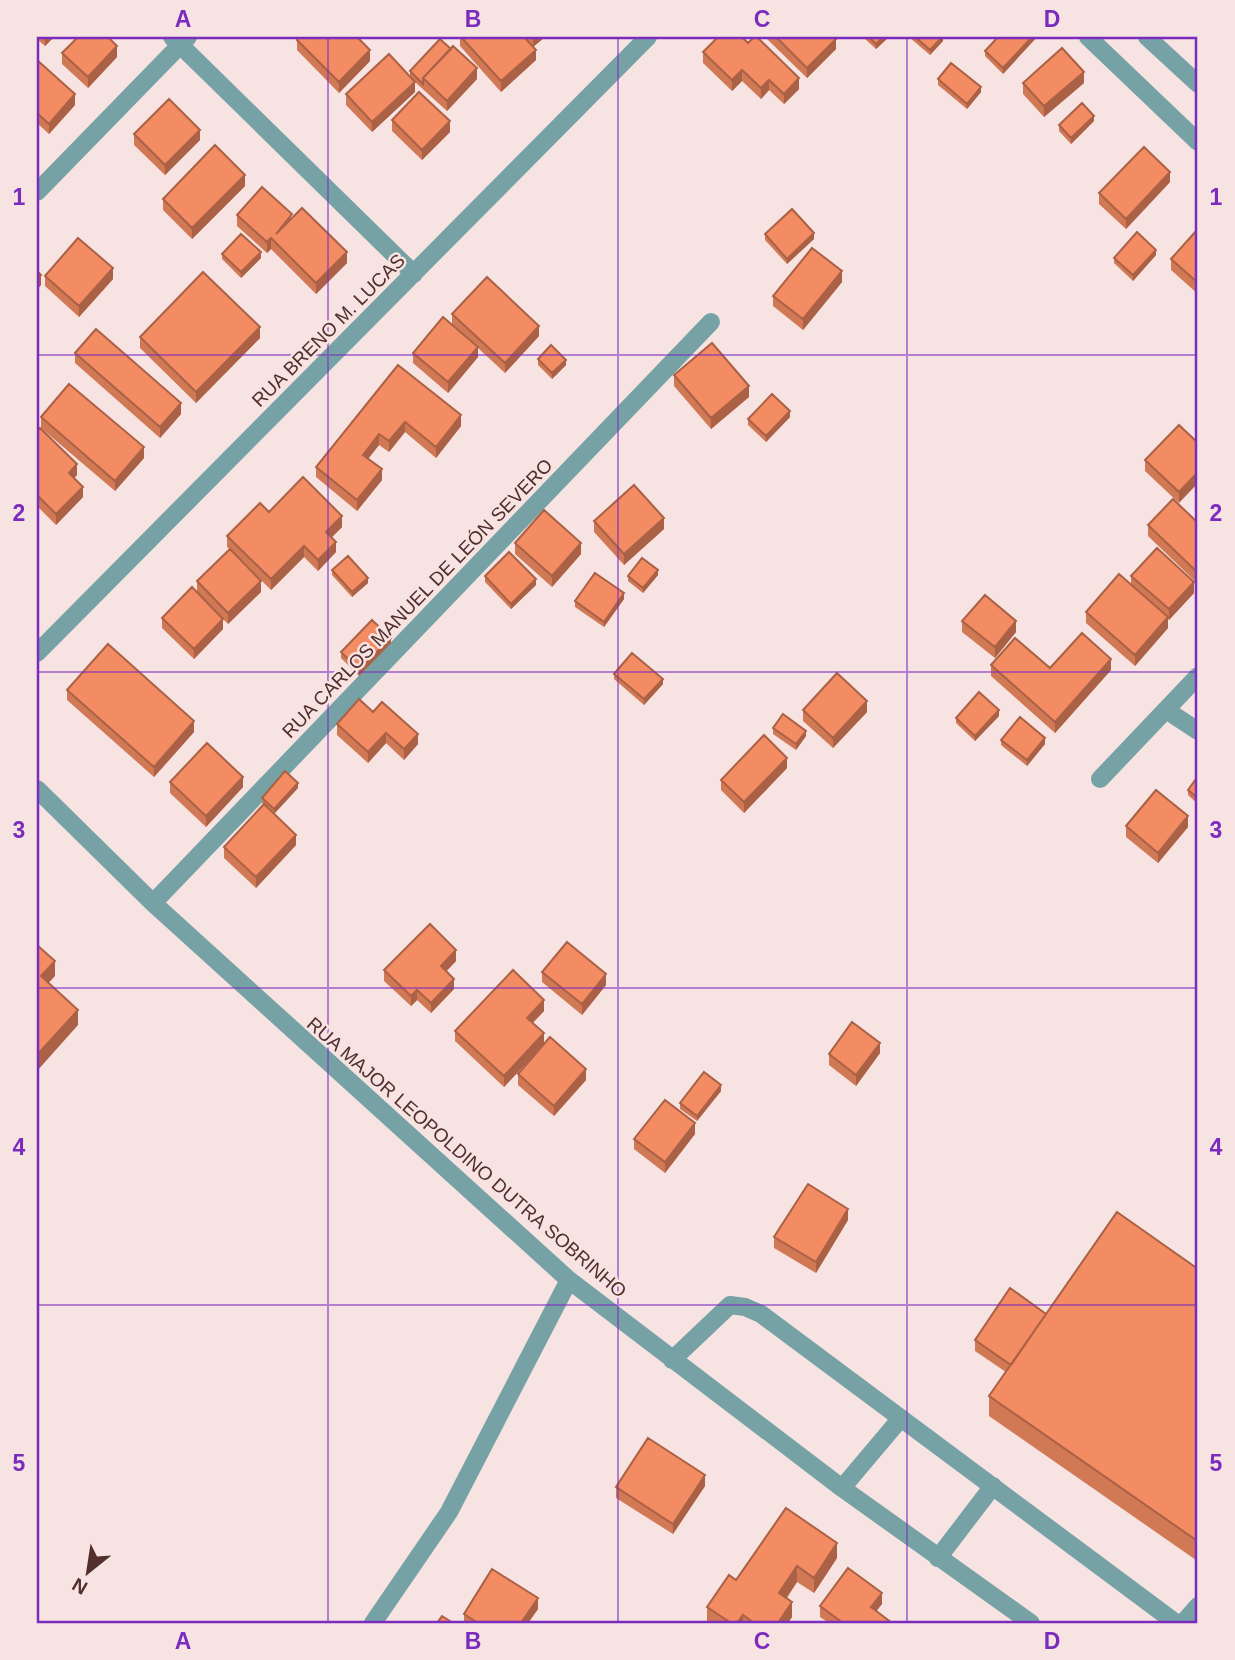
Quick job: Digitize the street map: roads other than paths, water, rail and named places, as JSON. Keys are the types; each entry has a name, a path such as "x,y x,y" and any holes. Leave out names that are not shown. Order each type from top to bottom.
{"street":[{"name":"RUA BRENO M. LUCAS","path":"37,653 648,37"},
{"path":"1088,37 1198,142"},
{"path":"1147,37 1198,84"},
{"path":"37,192 180,39 414,274"},
{"name":"RUA CARLOS MANUEL DE LEÓN SEVERO","path":"153,903 711,322"},
{"path":"1100,779 1198,676"},
{"path":"1167,710 1198,731"},
{"name":"RUA MAJOR LEOPOLDINO DUTRA SOBRINHO","path":"37,789 153,903 569,1280 842,1488 1031,1623"},
{"path":"373,1623 449,1512 569,1280"},
{"path":"672,1360 730,1305 745,1307 761,1314 1176,1623"},
{"path":"842,1488 901,1418"},
{"path":"939,1558 993,1486"},
{"path":"1183,1623 1198,1606"}]}
